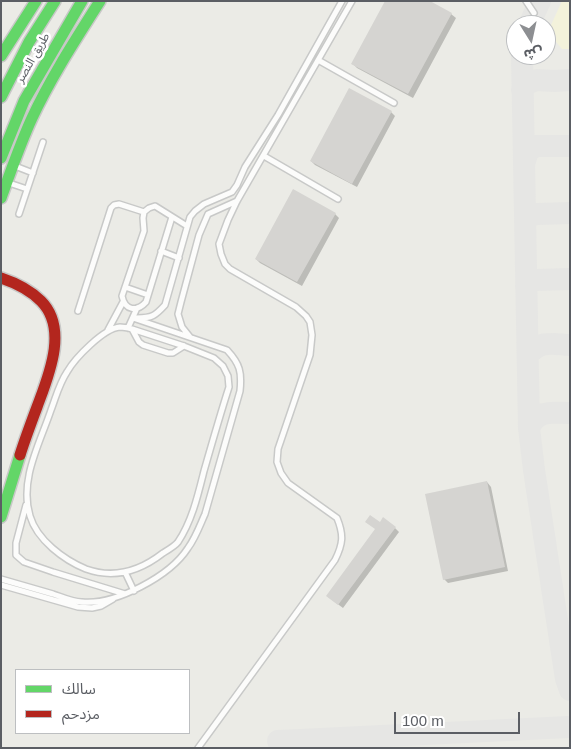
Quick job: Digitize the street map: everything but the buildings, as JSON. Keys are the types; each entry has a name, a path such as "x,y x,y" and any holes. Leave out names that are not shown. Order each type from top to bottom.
{"main road":[{"path":"1,56 36,1"},
{"name":"طريق النصر","path":"1,97 55,1"},
{"name":"طريق النصر","path":"1,158 24,101 82,1"},
{"path":"1,198 35,111 100,1"},
{"path":"6,146 18,152"},
{"path":"1,278 27,289 39,300 52,320 56,344 53,360 1,517"}],"lane":[{"path":"133,318 154,316 165,305 190,217 195,210 204,204 232,192 244,168 278,116 342,1"},
{"path":"198,748 335,560 340,549 342,536 337,518 288,483 281,473 277,462 278,449 310,355 312,335 310,322 296,308 230,269 225,264 219,244 237,201 352,1"},
{"path":"526,1 534,13"},
{"path":"318,60 394,103"},
{"path":"19,214 43,142"},
{"path":"264,156 338,199"},
{"path":"13,165 33,173"},
{"path":"7,183 27,189"},
{"path":"190,337 182,327 178,314 199,235 208,214 237,201"},
{"path":"78,311 111,208 114,204 119,204 144,212"},
{"path":"172,217 146,302 137,308 132,309 127,306 123,302 122,296 144,232 144,212 154,206 187,226"},
{"path":"161,251 178,258"},
{"path":"125,287 148,295"},
{"path":"123,302 108,330 73,363 61,382 29,474 27,502 16,543 16,555 24,562 125,594"},
{"path":"137,308 130,328 139,342 168,353 173,353 184,346"},
{"path":"1,585 78,607 92,608 101,606 134,591 174,564 188,550 197,533 205,514 240,391 240,368 227,350 133,318"},
{"path":"27,502 30,517 41,536 51,548 74,564 100,573 125,572 150,563 177,543 188,524 229,388 228,376 223,366 214,358 201,352 130,328 120,327 108,330"},
{"path":"201,352 204,342"},
{"path":"212,444 224,448"},
{"path":"177,543 188,550"},
{"path":"125,572 134,591"},
{"path":"1,579 78,602 92,602 115,598"}],"sand":[{"path":"562,1 570,1 570,49 562,49 556,42 556,15"}],"taxiway":[{"path":"534,15 540,1"},
{"path":"522,65 529,428 566,679 570,690"},
{"path":"522,90 528,83 537,80 570,80"},
{"path":"524,164 528,151 536,146 570,146"},
{"path":"525,222 530,216 537,214 570,213"},
{"path":"526,287 536,280 570,279"},
{"path":"528,355 542,345 570,345"},
{"path":"529,428 537,418 546,413 570,413"},
{"path":"278,741 570,727"}],"traffic: fast":[{"path":"1,56 36,1"},
{"path":"1,97 29,42 55,1"},
{"path":"1,158 24,101 82,1"},
{"path":"1,198 39,103 64,58 100,1"},
{"path":"1,517 20,455"}],"traffic: jam":[{"path":"1,278 22,287 37,297 49,312 54,325 54,353 46,382 20,455"}]}
